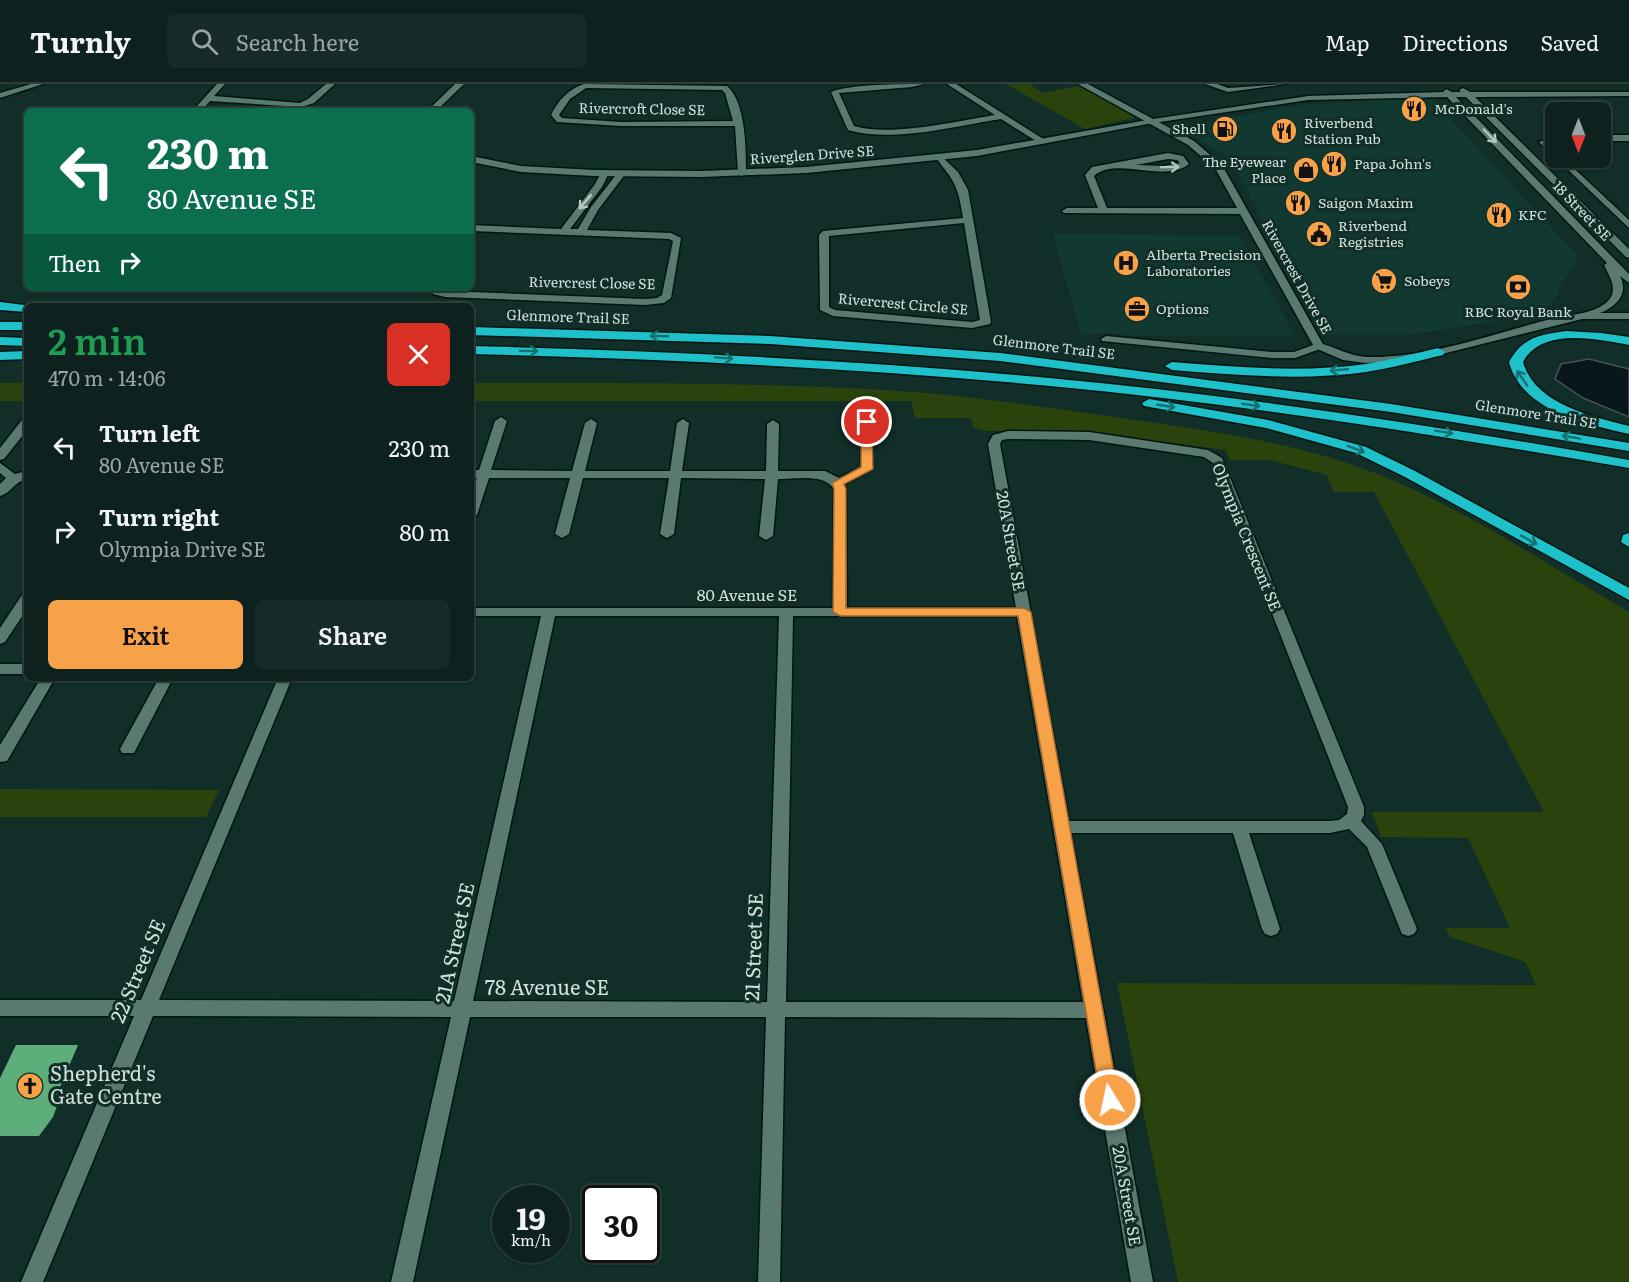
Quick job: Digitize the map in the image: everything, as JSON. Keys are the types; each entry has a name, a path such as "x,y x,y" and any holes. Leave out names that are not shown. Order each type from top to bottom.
{"highway":[{"path":"0,306 24,308"},
{"path":"0,326 24,326"},
{"name":"Glenmore Trail SE","path":"474,331 847,344 1000,357 1208,382 1506,425 1629,447"},
{"path":"1629,341 1588,335 1552,337 1524,348 1516,362 1518,372 1524,382 1544,399 1581,416 1629,430"},
{"path":"0,341 24,342"},
{"path":"847,344 948,347 1272,373 1363,368 1437,352"},
{"name":"Glenmore Trail SE","path":"474,350 663,354 983,375 1175,394 1394,424 1629,464"},
{"path":"0,356 24,355"},
{"path":"837,365 1050,389 1183,408 1268,424 1319,437 1361,450 1410,474 1629,595"}],"street":[{"path":"0,90 19,84"},
{"path":"0,96 39,84"},
{"path":"200,108 221,84"},
{"path":"208,98 231,102 301,105 311,101 331,84"},
{"path":"434,108 460,84"},
{"path":"920,84 882,88 846,87 835,92 851,128 864,132 937,126 1003,116"},
{"path":"951,84 1044,142"},
{"name":"Rivercrest Drive SE","path":"1083,84 1191,143 1212,159 1224,173 1319,346 1295,355 1272,356 1106,339"},
{"path":"1209,84 1228,90 1282,84"},
{"name":"Rivercroft Close SE","path":"738,123 612,124 565,121 557,119 555,115 576,88 585,86 717,87 729,92 738,123 742,145 742,173"},
{"name":"Riverglen Drive SE","path":"1153,121 1292,94 1351,88 1416,86 1467,94 1629,94"},
{"path":"1444,89 1458,86 1629,87"},
{"name":"18 Street SE","path":"1458,86 1629,255"},
{"name":"Riverglen Drive SE","path":"474,160 520,169 605,173 742,173 844,168 940,158 1044,142 1153,121 1308,98 1444,89"},
{"name":"18 Street SE","path":"1444,89 1629,280"},
{"path":"1489,116 1485,106 1488,100 1502,94"},
{"path":"219,108 231,102"},
{"path":"1611,138 1629,138"},
{"path":"1104,211 1089,175 1090,172 1098,168 1173,167 1185,164 1180,158 1168,156 1111,167"},
{"name":"Rivercrest Circle SE","path":"940,158 955,174 963,190 988,318 984,324 972,325 837,313 824,308 824,235 826,233 968,220"},
{"path":"1570,168 1629,225"},
{"path":"564,231 599,185 605,173"},
{"path":"582,231 589,216 622,173"},
{"path":"1067,211 1245,210"},
{"name":"Rivercrest Close SE","path":"437,291 445,294 645,302 660,301 667,296 678,240 664,234 474,228"},
{"path":"1319,346 1343,357 1366,360 1437,352 1582,316 1610,305 1618,294 1618,283 1603,254"},
{"path":"1582,316 1629,316"},
{"path":"474,506 501,421"},
{"path":"837,483 867,469 867,422"},
{"path":"562,534 591,423"},
{"path":"667,534 683,423"},
{"path":"766,537 772,473 773,424"},
{"path":"0,456 24,426"},
{"name":"Olympia Crescent SE","path":"997,438 1008,435 1089,436 1199,452 1215,458 1356,807 1356,815 1351,821"},
{"name":"20A Street SE","path":"997,438 994,444 1142,1282"},
{"path":"0,467 14,478"},
{"path":"474,474 772,473 819,474 830,477 840,489 840,612"},
{"path":"0,492 14,478 24,476"},
{"path":"0,639 24,603"},
{"name":"80 Avenue SE","path":"474,612 1024,612"},
{"name":"21 Street SE","path":"770,1282 786,612"},
{"name":"21A Street SE","path":"402,1282 549,613"},
{"path":"0,669 24,669"},
{"path":"1,757 46,681"},
{"path":"128,749 164,681"},
{"name":"22 Street SE","path":"32,1282 284,681"},
{"path":"1061,827 1329,827 1341,826 1351,821 1374,844 1408,929"},
{"path":"1239,827 1270,929"},
{"name":"78 Avenue SE","path":"0,1008 1094,1010"}],"shaded area":[{"path":"1379,100 1433,100 1578,256 1551,305 1490,322 1410,335 1324,335 1229,158 1179,127 1299,105"},
{"path":"1053,234 1239,235 1296,337 1129,336 1108,333 1081,335"},
{"path":"1589,359 1629,369 1629,417 1583,398 1555,379 1561,364"}],"green space":[{"path":"1006,84 1029,84 1043,93 1079,86 1131,114 1134,118 1085,129"},
{"path":"0,383 24,383 24,401 0,401"},
{"path":"474,383 739,385 900,391 1039,406 1250,438 1344,462 1408,487 1473,520 1629,612 1629,1282 1178,1282 1117,983 1536,985 1525,962 1450,937 1446,928 1510,928 1468,838 1381,837 1372,812 1544,812 1374,492 1334,492 1327,475 1270,460 1230,460 1225,450 1069,430 985,431 973,427 971,418 915,418 911,401 474,401"},
{"path":"0,789 219,790 206,817 0,817"}],"building":[{"name":"Shepherd's Gate Centre","path":"16,1045 78,1045 57,1094 61,1095 53,1117 39,1136 0,1136 0,1078"}],"place":[{"name":"McDonald's","path":"1414,109"},
{"name":"Shell","path":"1225,129"},
{"name":"Riverbend Station Pub","path":"1284,131"},
{"name":"Papa John's","path":"1334,164"},
{"name":"The Eyewear Place","path":"1306,170"},
{"name":"Saigon Maxim","path":"1298,203"},
{"name":"KFC","path":"1499,215"},
{"name":"Riverbend Registries","path":"1319,234"},
{"name":"Alberta Precision Laboratories","path":"1126,263"},
{"name":"Sobeys","path":"1384,281"},
{"name":"RBC Royal Bank","path":"1518,287"},
{"name":"Options","path":"1137,309"},
{"name":"Shepherd's Gate Centre","path":"30,1086"}],"route":[{"path":"867,422 867,469 837,483 840,489 840,612 1024,612 1110,1100"}]}
